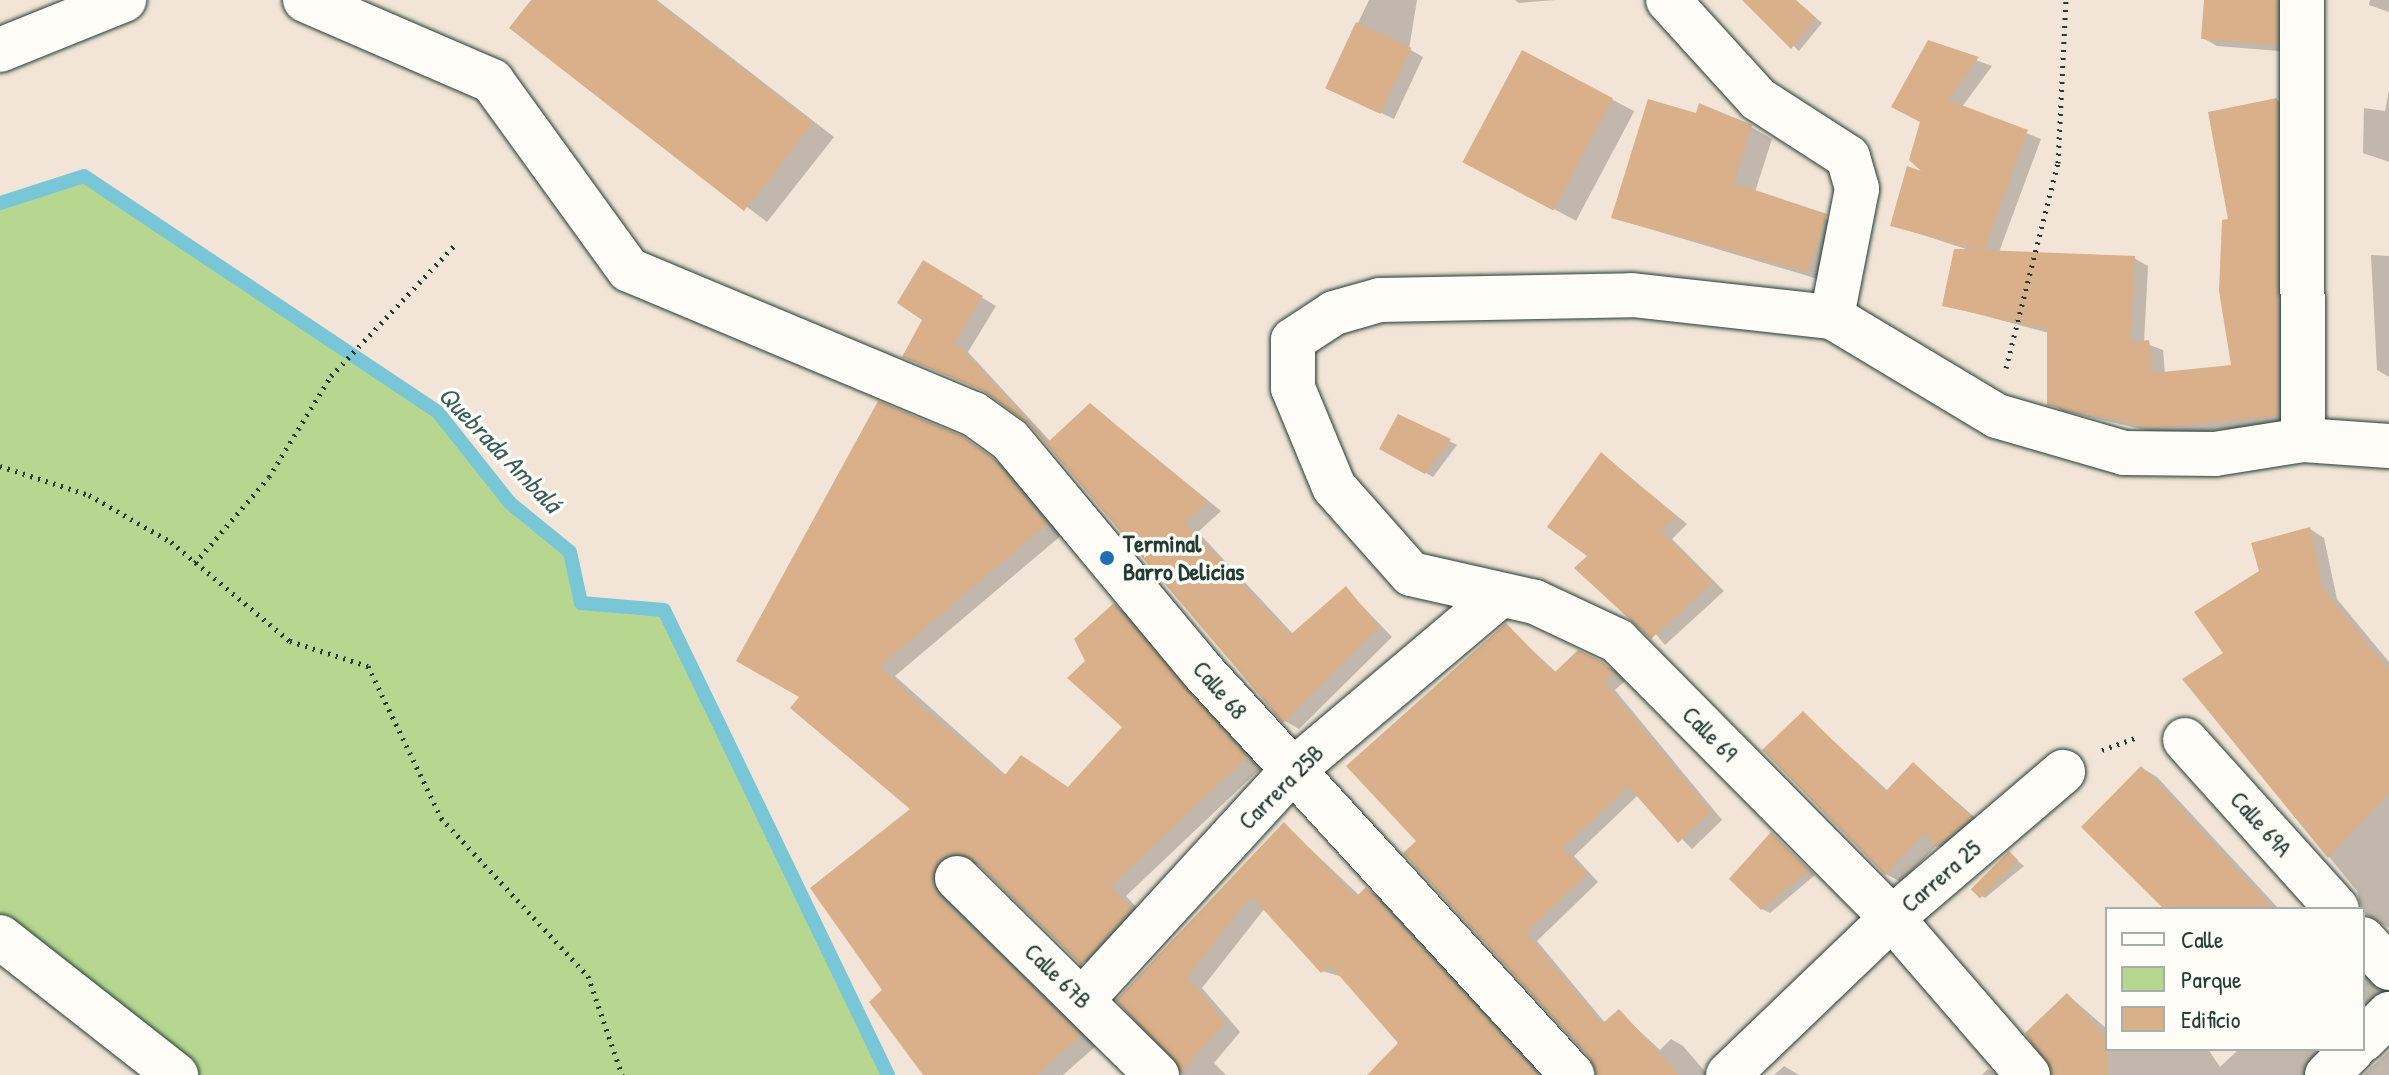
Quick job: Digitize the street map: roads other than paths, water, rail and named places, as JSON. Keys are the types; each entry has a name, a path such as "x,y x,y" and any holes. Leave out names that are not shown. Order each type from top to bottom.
{"street":[{"path":"0,50 124,0"},
{"name":"Calle 68","path":"305,0 367,33 492,81 629,270 974,414 1010,440 1292,771 1572,1075"},
{"path":"1668,0 1758,99 1848,157 1857,189 1832,317 1997,416 2124,453 2215,454 2303,440 2389,446"},
{"path":"2302,0 2303,440"},
{"name":"Calle 69","path":"1832,317 1632,295 1427,295 1334,313 1293,340 1293,388 1334,487 1411,574 1576,616 1618,641 1892,918 2028,1075"},
{"name":"Carrera 25B","path":"1083,999 1292,771 1499,596"},
{"name":"Calle 69A","path":"2185,740 2335,907"},
{"name":"Carrera 25","path":"1728,1075 1892,918 2063,772"},
{"name":"Calle 67B","path":"957,878 1157,1075"},
{"path":"0,937 176,1075"},
{"path":"2365,941 2389,968"},
{"path":"2365,1038 2389,1014"},
{"path":"2327,1075 2351,1051"}],"waterway":[{"name":"Quebrada Ambalá","path":"0,203 84,176 437,411 510,503 570,552 581,603 664,610 888,1075"}],"place":[{"name":"Terminal Barro Delicias","path":"1107,558"}]}
